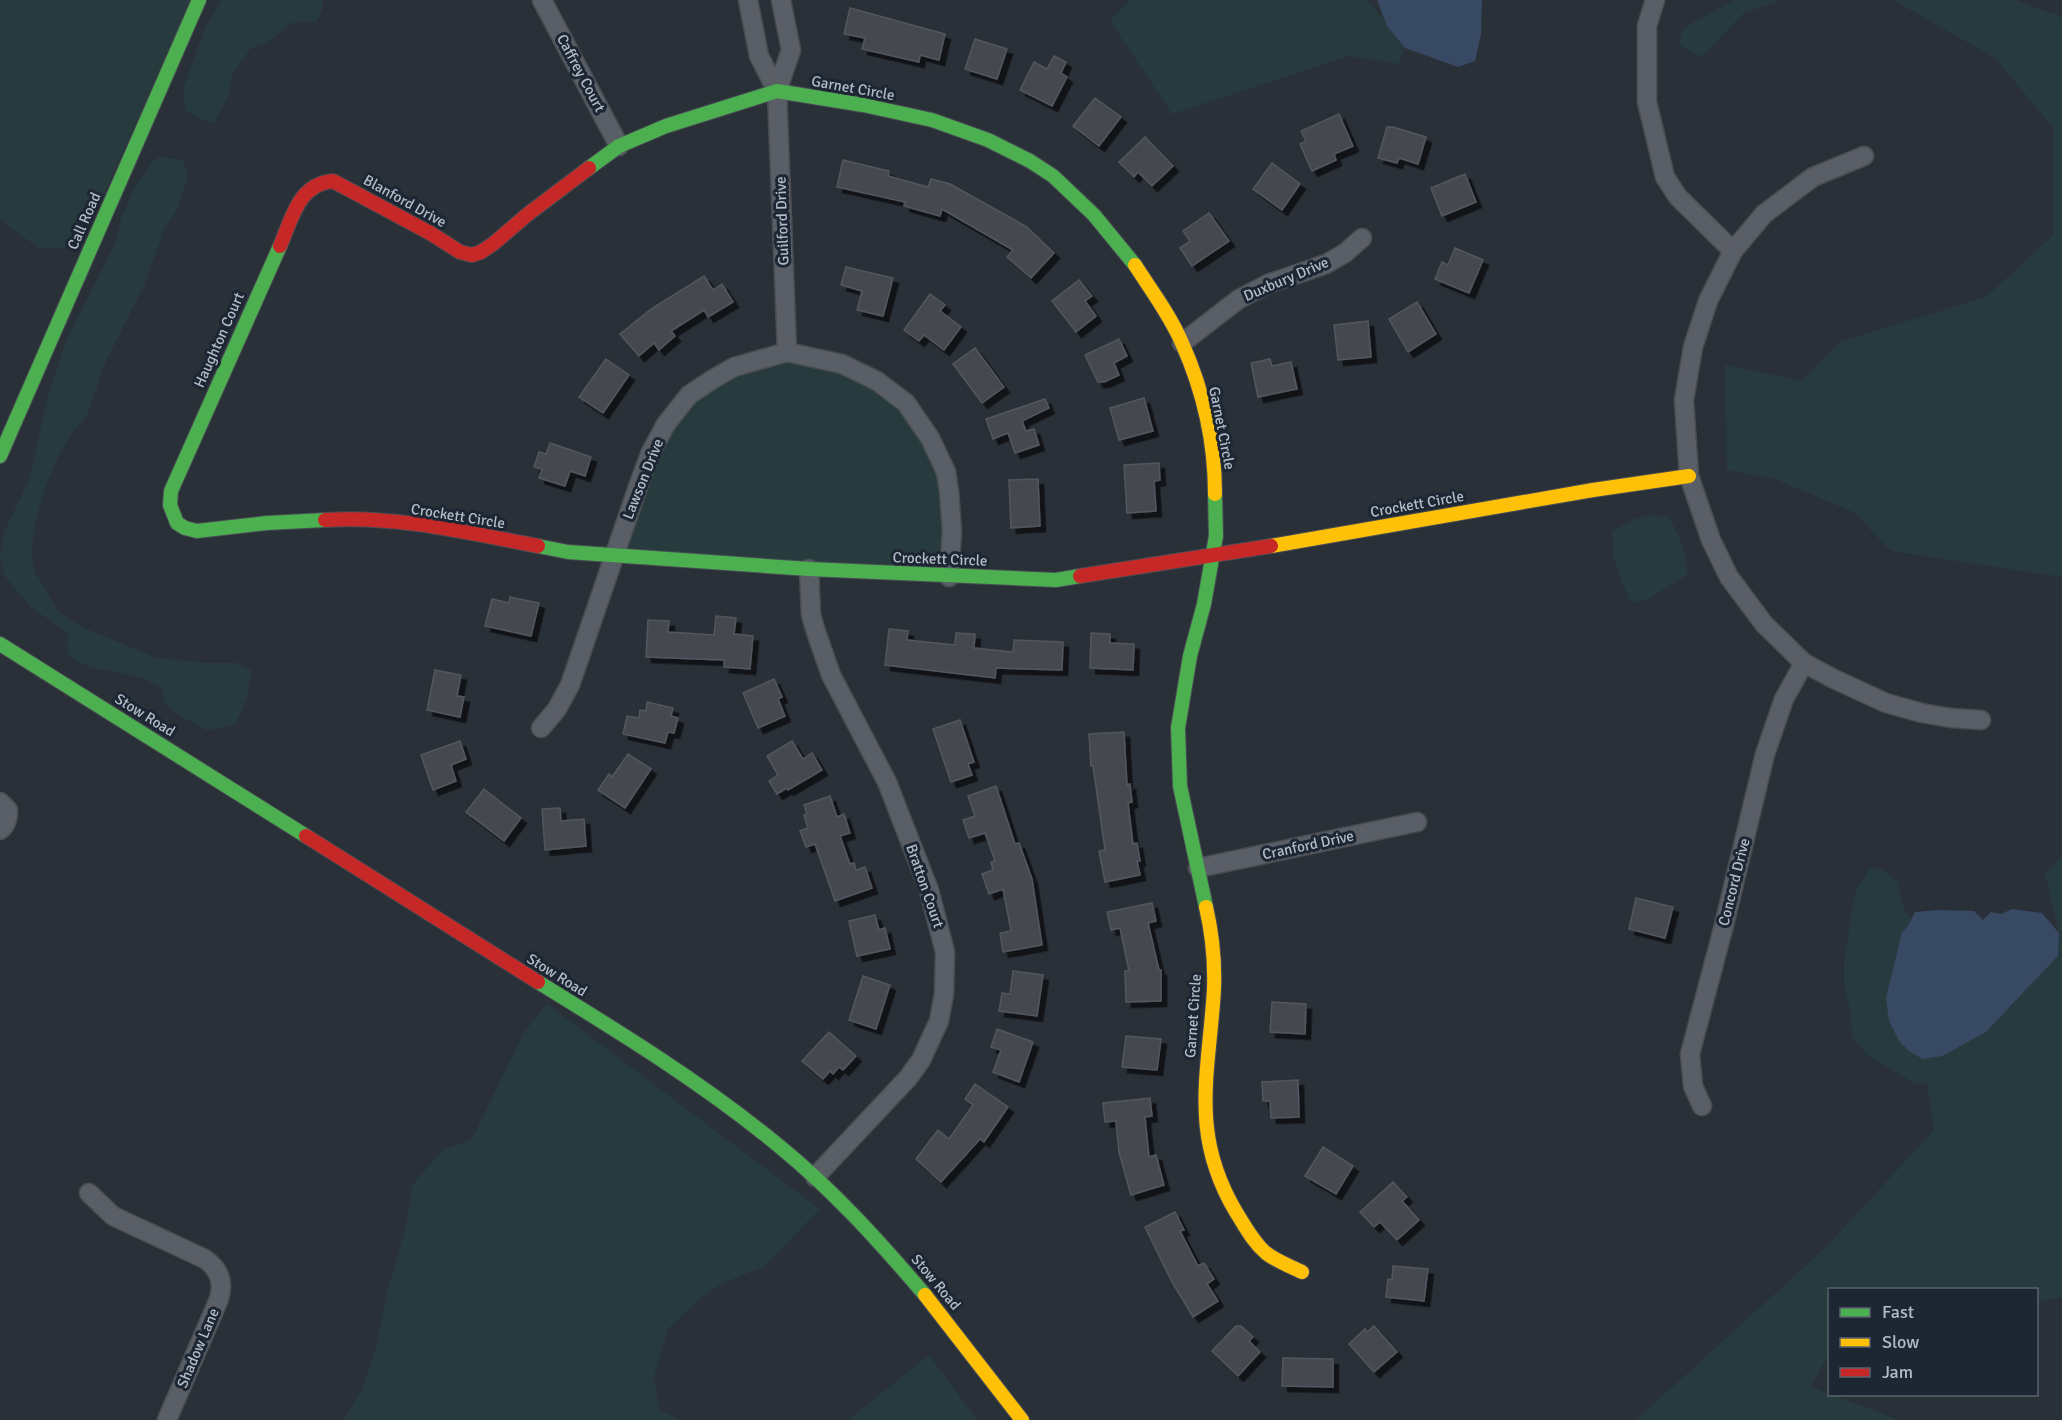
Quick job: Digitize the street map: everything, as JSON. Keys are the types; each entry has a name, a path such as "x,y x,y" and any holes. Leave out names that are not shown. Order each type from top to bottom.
{"street":[{"name":"Call Road","path":"0,456 199,0"},
{"name":"Caffrey Court","path":"542,0 619,146"},
{"name":"Guilford Drive","path":"748,0 759,56 777,91"},
{"name":"Guilford Drive","path":"781,0 791,50 777,91 787,352"},
{"path":"1654,0 1647,26 1647,102 1665,177 1678,197 1733,251"},
{"name":"Garnet Circle","path":"460,252 472,255 481,252 619,146 666,126 777,91 863,105 932,120 988,140 1032,162 1053,176 1094,215 1129,256 1182,343 1203,402 1214,468 1216,536 1204,603 1190,656 1178,728 1180,786 1211,931 1214,987 1204,1089 1205,1117 1211,1155 1223,1190 1254,1241 1267,1254 1302,1272"},
{"path":"1864,156 1813,177 1764,214 1733,251 1708,301 1693,347 1684,400 1689,476 1711,540 1729,578 1764,624 1804,663 1886,703 1922,713 1981,720"},
{"name":"Blanford Drive","path":"333,181 430,233 460,252"},
{"name":"Haughton Court","path":"184,528 172,514 171,491 301,199 309,188 319,182 333,181"},
{"name":"Duxbury Drive","path":"1182,343 1241,298 1268,284 1326,264 1345,253 1362,238"},
{"name":"Lawson Drive","path":"541,728 558,709 570,685 650,454 666,424 689,395 712,379 734,368 787,352 842,364 877,381 909,407 930,438 946,472 952,531 949,577"},
{"name":"Crockett Circle","path":"184,528 197,531 267,523 352,519 449,529 568,552 809,569 1056,580 1689,476"},
{"name":"Bratton Court","path":"809,569 811,615 816,632 831,675 887,782 912,846 940,926 946,968 939,1021 921,1060 908,1078 815,1177"},
{"name":"Stow Road","path":"0,644 625,1038 735,1112 815,1177 890,1254 945,1317 1022,1420"},
{"name":"Concord Drive","path":"1702,1106 1693,1086 1690,1054 1765,754 1784,699 1804,663"},
{"path":"0,802 8,810 8,818 0,830"},
{"name":"Cranford Drive","path":"1198,868 1417,822"},
{"name":"Shadow Lane","path":"89,1193 113,1216 205,1259 211,1263 219,1275 222,1291 167,1420"}],"green space":[{"path":"0,0 191,0 80,248 39,248 0,220"},
{"path":"221,0 322,0 322,9 316,22 292,23 266,43 251,48 233,73 228,97 214,123 185,110 183,89 204,30"},
{"path":"1131,0 1368,0 1405,48 1399,64 1349,56 1172,114 1110,21"},
{"path":"1734,0 1782,0 1744,13 1701,57 1679,45 1683,28"},
{"path":"1893,0 2016,0 2062,17 2062,577 1891,551 1853,512 1775,479 1727,470 1725,365 1802,381 1841,341 1986,297 2053,235 2054,129 1995,58"},
{"path":"159,157 183,160 188,178 175,213 164,230 144,286 105,363 89,411 74,430 57,459 38,511 32,558 35,572 58,611 82,627 157,658 205,663 237,663 251,670 247,698 235,725 207,730 180,716 164,703 162,688 139,677 89,666 74,659 67,653 68,633 31,607 4,575 0,556 4,532 29,480 49,392 66,341 116,242 121,218 135,187 151,163"},
{"path":"787,352 842,364 906,403 946,472 949,577 615,555 639,484 689,395"},
{"path":"1649,515 1668,517 1672,523 1684,552 1687,575 1648,599 1630,602 1614,560 1612,531 1635,519"},
{"path":"2062,857 2062,1297 2038,1302 2038,1288 1828,1288 1828,1355 1811,1387 1828,1393 1828,1396 1835,1396 1899,1420 1636,1420 1825,1248 1934,1130 1927,1083 1915,1084 1866,1054 1852,1037 1850,1010 1844,986 1844,961 1857,888 1871,867 1883,870 1898,882 1902,904 1911,920 1908,926 1986,1032 2058,956 2059,933 2045,874"},
{"path":"547,1004 820,1209 763,1267 723,1283 697,1301 668,1329 654,1377 659,1410 682,1420 343,1420 361,1391 375,1352 387,1292 406,1227 412,1185 443,1150 472,1139 523,1034"},
{"path":"929,1355 977,1420 848,1420"}],"water":[{"path":"1377,0 1482,0 1481,34 1475,61 1458,67 1405,48 1387,26"},
{"path":"2012,909 2042,913 2059,933 2058,956 1986,1032 1942,1056 1923,1059 1910,1052 1899,1041 1889,1021 1886,998 1902,932 1915,912 1974,911 1983,920 1991,912 2001,914"}],"building":[{"path":"850,8 945,34 939,60 920,55 919,62 862,49 865,38 844,34"},
{"path":"975,39 1007,49 997,79 965,69"},
{"path":"1054,56 1066,62 1061,73 1067,77 1052,106 1020,90 1034,62 1047,69"},
{"path":"1095,98 1121,117 1099,146 1073,126"},
{"path":"1339,114 1353,146 1334,154 1336,160 1312,171 1300,144 1306,141 1301,131"},
{"path":"1387,127 1426,137 1418,164 1399,158 1397,163 1378,158"},
{"path":"1145,137 1173,166 1152,186 1138,172 1134,177 1119,162"},
{"path":"843,160 889,171 888,176 928,187 931,179 950,184 1027,227 1054,253 1031,278 1007,257 1013,250 942,209 940,216 904,206 905,202 837,187"},
{"path":"1272,163 1300,184 1282,210 1253,189"},
{"path":"1465,174 1476,202 1442,216 1431,188"},
{"path":"1209,213 1229,241 1192,266 1180,248 1190,241 1183,231"},
{"path":"1455,248 1483,260 1469,293 1435,279 1442,262 1448,265"},
{"path":"846,267 893,278 883,316 857,310 862,291 841,285"},
{"path":"704,276 713,290 722,284 733,302 708,317 704,310 671,331 675,336 659,350 654,343 639,356 620,334 651,309"},
{"path":"1079,280 1092,296 1085,301 1096,316 1076,332 1052,301"},
{"path":"930,294 945,305 940,311 961,327 944,350 924,335 919,341 904,330"},
{"path":"1417,302 1436,334 1408,352 1389,319"},
{"path":"1368,321 1371,357 1338,360 1334,325"},
{"path":"1119,339 1127,356 1114,363 1119,375 1104,382 1098,382 1085,355"},
{"path":"975,348 1004,387 982,403 953,364"},
{"path":"606,359 629,375 603,413 579,397"},
{"path":"1270,359 1272,366 1291,362 1297,389 1258,397 1251,363"},
{"path":"1144,398 1153,431 1119,440 1110,408"},
{"path":"1045,399 1049,408 1022,421 1026,431 1034,429 1039,445 1015,453 1008,433 993,439 986,419"},
{"path":"550,443 591,457 585,476 570,471 565,486 539,478 542,469 534,467 539,452 546,454"},
{"path":"1159,463 1160,480 1154,481 1156,511 1127,513 1124,465"},
{"path":"1038,479 1040,526 1011,528 1009,480"},
{"path":"510,597 539,603 531,636 485,626 492,599 509,603"},
{"path":"716,616 736,618 734,634 753,636 750,669 724,667 724,660 646,657 648,620 669,621 668,632 714,635"},
{"path":"889,629 908,631 907,640 955,645 956,633 975,634 974,648 1013,652 1014,640 1063,642 1062,670 996,668 995,678 885,665"},
{"path":"1091,633 1110,634 1110,643 1134,644 1133,670 1090,668"},
{"path":"435,670 461,675 457,696 464,697 460,717 427,710"},
{"path":"774,679 782,697 778,699 785,716 758,728 743,693"},
{"path":"647,702 673,708 671,716 678,718 674,733 668,732 665,743 623,734 627,716 639,718 640,710 646,711"},
{"path":"960,720 974,762 968,764 972,775 951,782 933,729"},
{"path":"1124,732 1127,785 1130,784 1132,802 1128,803 1133,844 1137,843 1140,861 1137,861 1140,875 1105,882 1099,851 1105,850 1093,766 1091,766 1089,734"},
{"path":"460,741 466,759 451,765 456,781 433,790 421,755"},
{"path":"792,741 803,759 812,753 822,770 777,794 769,781 778,775 767,756"},
{"path":"628,754 651,769 625,808 598,790 609,774 612,777"},
{"path":"996,786 1015,844 1019,843 1032,879 1042,945 1003,952 1000,933 1011,931 1003,889 989,894 982,874 993,870 991,862 995,861 985,833 969,838 963,820 975,816 968,796"},
{"path":"484,789 521,818 504,841 466,812"},
{"path":"830,796 837,817 844,814 850,833 840,836 850,864 854,863 856,870 865,867 872,888 835,901 815,844 806,847 800,831 808,828 804,805"},
{"path":"560,808 561,821 584,819 586,846 545,850 542,809"},
{"path":"1636,898 1673,907 1665,938 1629,929"},
{"path":"1152,903 1156,921 1148,923 1159,970 1161,970 1161,1001 1126,1002 1125,971 1129,971 1120,928 1111,930 1107,912"},
{"path":"875,915 879,930 885,928 890,949 857,956 849,921"},
{"path":"1013,971 1043,975 1037,1016 999,1011 1002,993 1010,994"},
{"path":"863,976 890,985 876,1029 849,1020"},
{"path":"1272,1002 1306,1004 1305,1034 1270,1032"},
{"path":"997,1029 1033,1042 1019,1082 993,1072 1001,1050 991,1047"},
{"path":"829,1032 856,1056 843,1070 839,1067 833,1074 830,1071 823,1079 802,1061"},
{"path":"1126,1036 1161,1039 1157,1070 1122,1067"},
{"path":"1298,1080 1299,1117 1271,1118 1270,1101 1263,1101 1262,1082"},
{"path":"975,1084 1008,1107 984,1142 980,1139 941,1182 916,1159 938,1130 949,1139 973,1105 965,1099"},
{"path":"1150,1098 1152,1116 1145,1117 1149,1157 1156,1155 1164,1185 1131,1195 1119,1152 1116,1121 1105,1122 1103,1103"},
{"path":"1323,1147 1353,1166 1336,1194 1305,1176"},
{"path":"1393,1182 1407,1197 1402,1201 1419,1220 1397,1240 1380,1222 1374,1227 1360,1212"},
{"path":"1175,1212 1184,1230 1180,1231 1198,1266 1204,1263 1214,1279 1207,1284 1218,1301 1193,1317 1172,1282 1145,1227"},
{"path":"1393,1266 1428,1269 1424,1301 1386,1297 1388,1279 1392,1280"},
{"path":"1236,1326 1241,1326 1253,1337 1249,1341 1260,1352 1238,1376 1212,1351"},
{"path":"1374,1326 1397,1352 1374,1372 1349,1344 1365,1329 1367,1332"},
{"path":"1283,1358 1333,1359 1333,1387 1282,1386"}],"traffic: fast":[{"path":"0,456 199,0"},
{"path":"589,168 619,146 666,126 777,91 863,105 932,120 988,140 1030,161 1053,176 1094,215 1135,265"},
{"path":"280,246 171,491 170,505 177,523 197,531 267,523 325,520"},
{"path":"1206,907 1180,786 1178,728 1190,656 1204,604 1216,536 1215,494"},
{"path":"538,546 568,552 809,569 1056,580 1080,576"},
{"path":"0,644 306,836"},
{"path":"538,982 692,1080 751,1123 818,1180 855,1217 925,1295"}],"traffic: slow":[{"path":"1135,265 1172,323 1196,379 1210,436 1215,494"},
{"path":"1271,546 1593,490 1689,476"},
{"path":"1206,907 1214,968 1206,1076 1207,1129 1212,1156 1221,1183 1253,1239 1270,1256 1302,1272"},
{"path":"925,1295 1022,1420"}],"traffic: jam":[{"path":"280,246 293,214 304,196 321,184 333,181 430,233 460,252 472,255 493,244 589,168"},
{"path":"325,520 379,520 405,523 538,546"},
{"path":"1080,576 1271,546"},
{"path":"306,836 538,982"}]}
